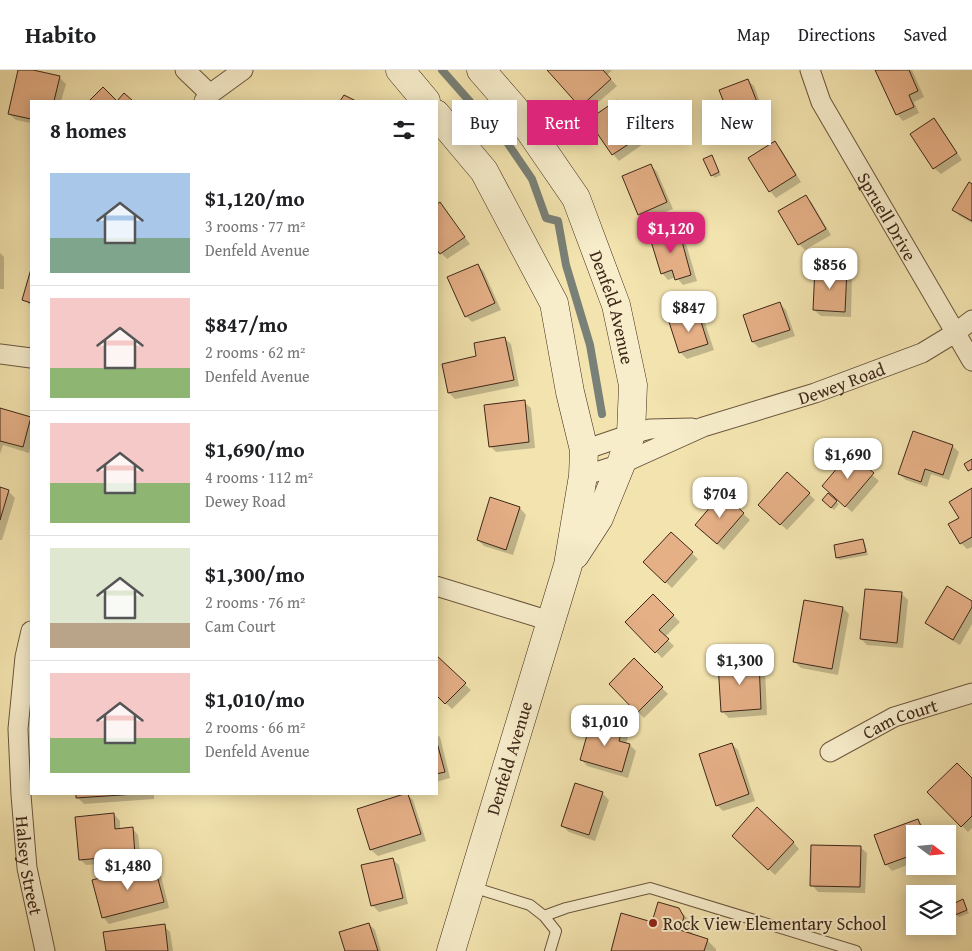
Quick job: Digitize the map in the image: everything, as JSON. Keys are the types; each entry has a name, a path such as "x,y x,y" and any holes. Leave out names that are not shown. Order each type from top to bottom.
{"street":[{"path":"185,70 207,98 243,70"},
{"path":"400,70 425,100"},
{"name":"Denfeld Avenue","path":"481,70 514,108 576,198 616,305 633,385 631,434 621,464 599,518 568,565"},
{"name":"Spruell Drive","path":"810,70 821,102 972,360"},
{"name":"Denfeld Avenue","path":"438,116 484,171 554,303 584,463 568,565 451,951"},
{"name":"Dewey Road","path":"584,463 621,464 703,427 815,393 922,353 972,320"},
{"path":"0,354 30,358"},
{"name":"Dewey Road","path":"584,463 631,434 650,429 703,427"},
{"path":"438,587 550,621"},
{"name":"Halsey Street","path":"30,635 25,657 18,729 21,795 28,868 45,951"},
{"name":"Cam Court","path":"830,752 894,717 972,693"}],"lane":[{"path":"470,887 530,904 544,916 556,931 550,951"},
{"path":"544,916 566,908 650,888 856,951"}],"building":[{"path":"18,70 33,70 60,76 54,100 30,100 30,119 8,114"},
{"path":"547,70 603,70 611,79 588,100 574,100"},
{"path":"875,70 909,70 918,91 909,95 914,107 896,115"},
{"path":"748,79 756,100 723,100 719,90"},
{"path":"103,87 116,100 90,100"},
{"path":"124,93 132,100 118,100"},
{"path":"344,95 354,100 341,100"},
{"path":"608,106 608,145 627,145 612,155 598,135 598,113"},
{"path":"934,118 957,153 933,169 910,134"},
{"path":"775,141 796,175 769,192 748,158"},
{"path":"712,155 719,172 711,176 703,159"},
{"path":"651,164 667,202 638,215 622,176"},
{"path":"969,182 972,184 972,221 952,210"},
{"path":"806,195 826,229 798,245 778,211"},
{"path":"440,202 465,237 440,254 438,252 438,204"},
{"path":"679,230 691,275 675,280 672,270 661,274 650,238"},
{"path":"478,264 495,303 465,317 447,277"},
{"path":"815,267 847,269 845,312 813,310"},
{"path":"30,272 30,303 22,300"},
{"path":"780,302 790,330 752,342 743,315"},
{"path":"698,312 708,344 679,353 669,322"},
{"path":"505,337 514,380 448,393 442,364 476,356 474,343"},
{"path":"525,400 529,442 489,447 484,405"},
{"path":"0,408 30,417 23,447 0,441"},
{"path":"913,431 953,445 943,475 925,469 921,482 898,474"},
{"path":"850,453 874,473 845,507 822,486"},
{"path":"972,459 972,469 968,471 964,464"},
{"path":"787,472 810,493 780,525 758,505"},
{"path":"0,487 9,490 0,520"},
{"path":"972,488 972,537 960,544 948,524 959,518 949,502"},
{"path":"722,493 744,513 717,544 695,525"},
{"path":"828,493 837,501 831,508 822,500"},
{"path":"490,497 520,507 506,550 477,540"},
{"path":"671,532 693,552 665,583 643,562"},
{"path":"863,539 866,552 836,558 834,545"},
{"path":"947,586 972,601 972,607 953,640 925,623"},
{"path":"865,589 902,592 897,643 860,639"},
{"path":"653,594 674,615 659,630 669,639 655,653 625,622"},
{"path":"804,600 843,607 832,669 793,662"},
{"path":"438,657 466,683 445,704 438,697"},
{"path":"634,658 663,687 637,713 609,684"},
{"path":"759,661 761,709 721,712 718,664"},
{"path":"591,721 622,730 619,741 630,744 622,772 580,760"},
{"path":"732,743 749,794 716,806 699,754"},
{"path":"438,746 445,772 438,774"},
{"path":"957,763 972,778 972,816 961,827 927,792"},
{"path":"575,783 603,792 589,835 561,826"},
{"path":"76,795 121,795 76,798"},
{"path":"401,795 408,795 421,834 370,850 357,809"},
{"path":"757,807 794,842 768,870 732,836"},
{"path":"114,813 115,829 133,827 135,855 79,860 75,817"},
{"path":"918,819 920,825 906,825 906,857 885,865 874,835"},
{"path":"811,845 861,846 860,887 810,886"},
{"path":"393,858 403,898 371,906 361,865"},
{"path":"154,864 164,902 102,918 92,880"},
{"path":"963,899 967,910 956,915 956,902"},
{"path":"658,902 679,908 684,917 680,930 708,939 704,951 611,951 621,913 652,922"},
{"path":"369,923 378,951 345,951 339,932"},
{"path":"165,924 168,951 106,951 103,932"}],"waterway":[{"path":"442,70 481,114 500,132 532,179 546,218 558,221 566,265 590,345 602,414"}],"place":[{"name":"Rock View Elementary School","path":"653,923"}]}
